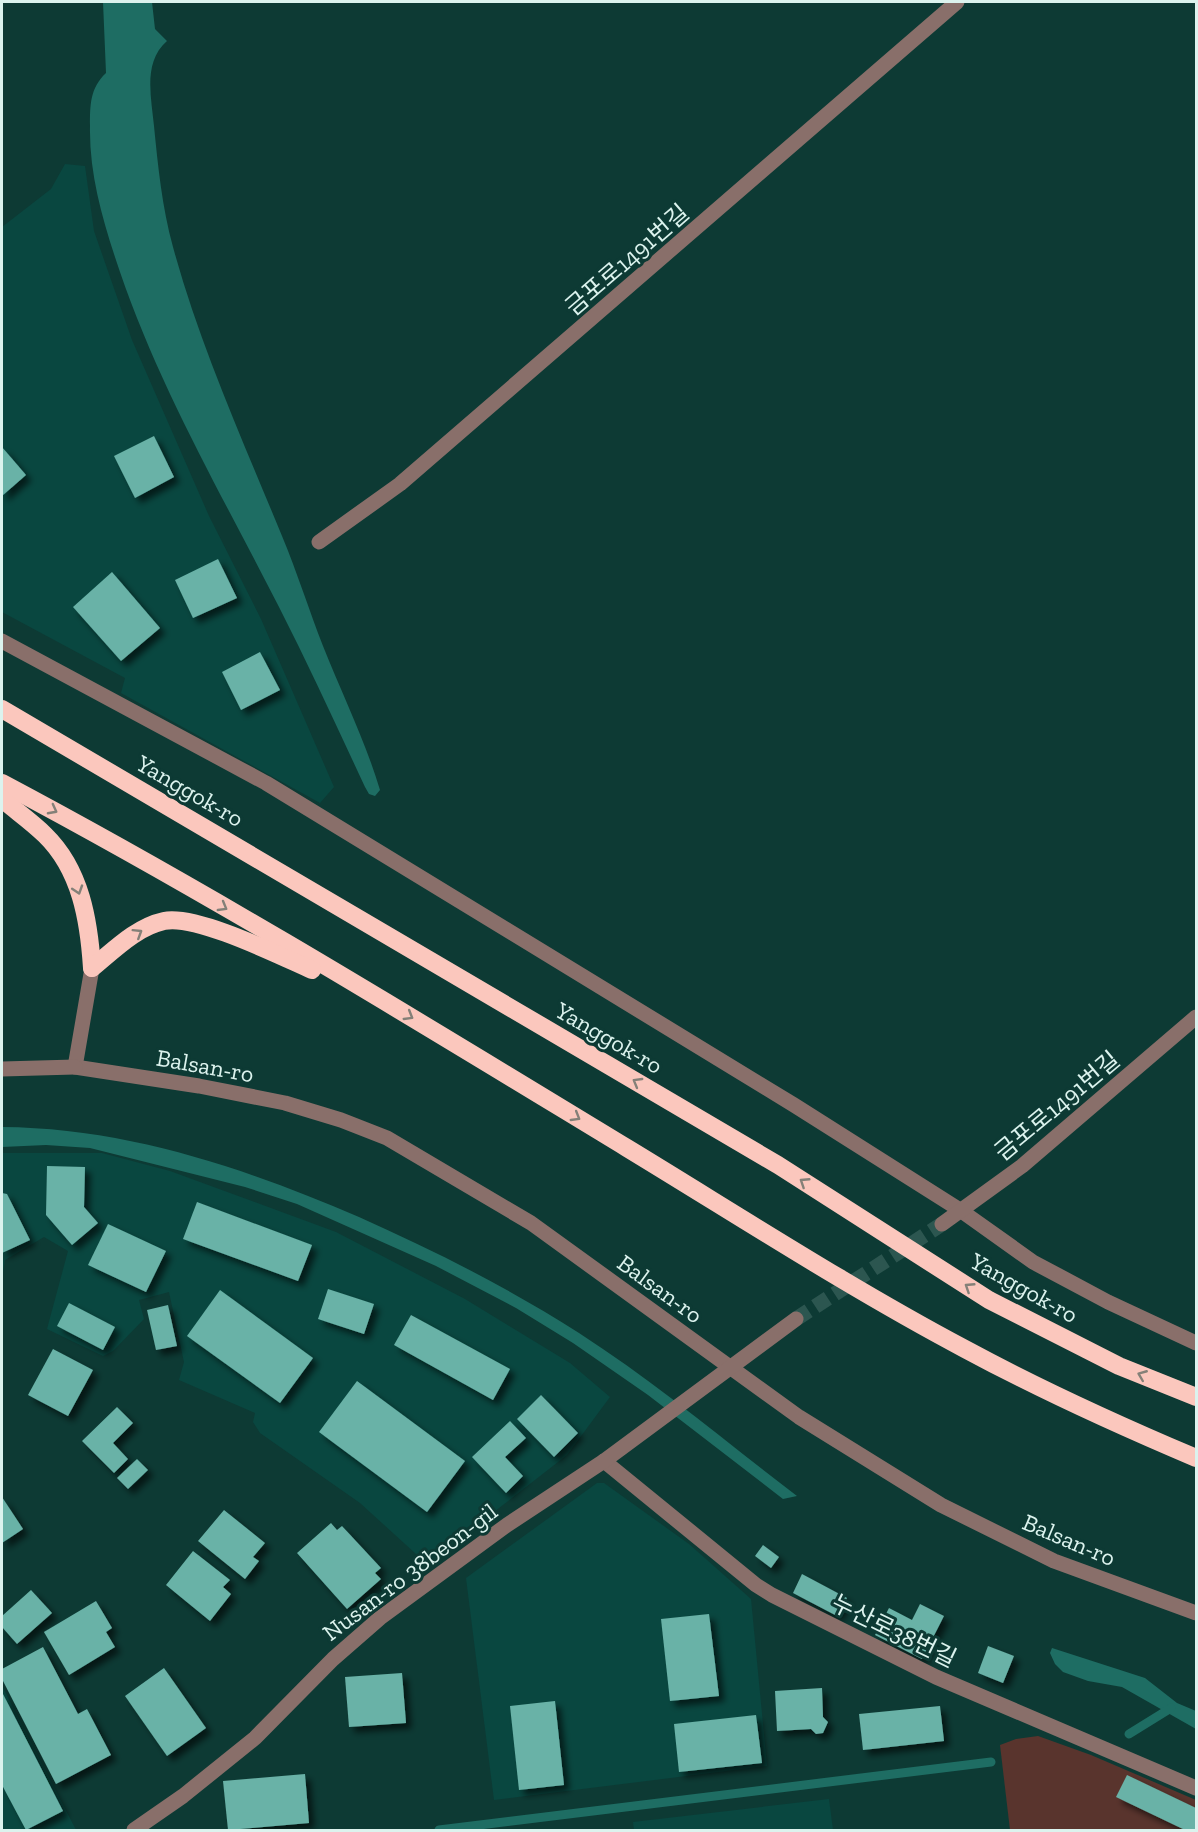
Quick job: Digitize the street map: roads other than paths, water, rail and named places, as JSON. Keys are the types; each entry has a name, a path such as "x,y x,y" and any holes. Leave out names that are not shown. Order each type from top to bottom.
{"highway":[{"name":"Yanggok-ro","path":"2,709 778,1165 989,1300 1119,1366 1197,1397"},
{"path":"2,783 100,835 386,1002 964,1349 1106,1420 1197,1458"},
{"path":"2,799 46,836 72,872 89,923 92,968"},
{"path":"92,968 140,930 165,920 190,922 251,944 386,1002"}],"street":[{"name":"금포로1491번길","path":"319,542 409,477 957,2"},
{"path":"2,641 266,783 411,870 960,1210 1033,1262 1108,1302 1197,1343"},
{"path":"75,1067 92,968"},
{"name":"금포로1491번길","path":"942,1224 1022,1166 1197,1017"},
{"name":"Balsan-ro","path":"2,1069 75,1067 200,1086 285,1103 341,1120 387,1138 531,1222 729,1368 809,1423 941,1505 1054,1561 1197,1612"},
{"name":"Nusan-ro 38beon-gil","path":"134,1830 183,1796 255,1738 333,1659 380,1618 507,1525 603,1461 796,1318"},
{"name":"누산로38번길","path":"603,1461 772,1595 936,1677 1197,1788"}],"waterway":[{"path":"1129,1734 1171,1708"},
{"path":"439,1830 991,1762"}],"tunnel":[{"path":"796,1319 942,1224"}]}
